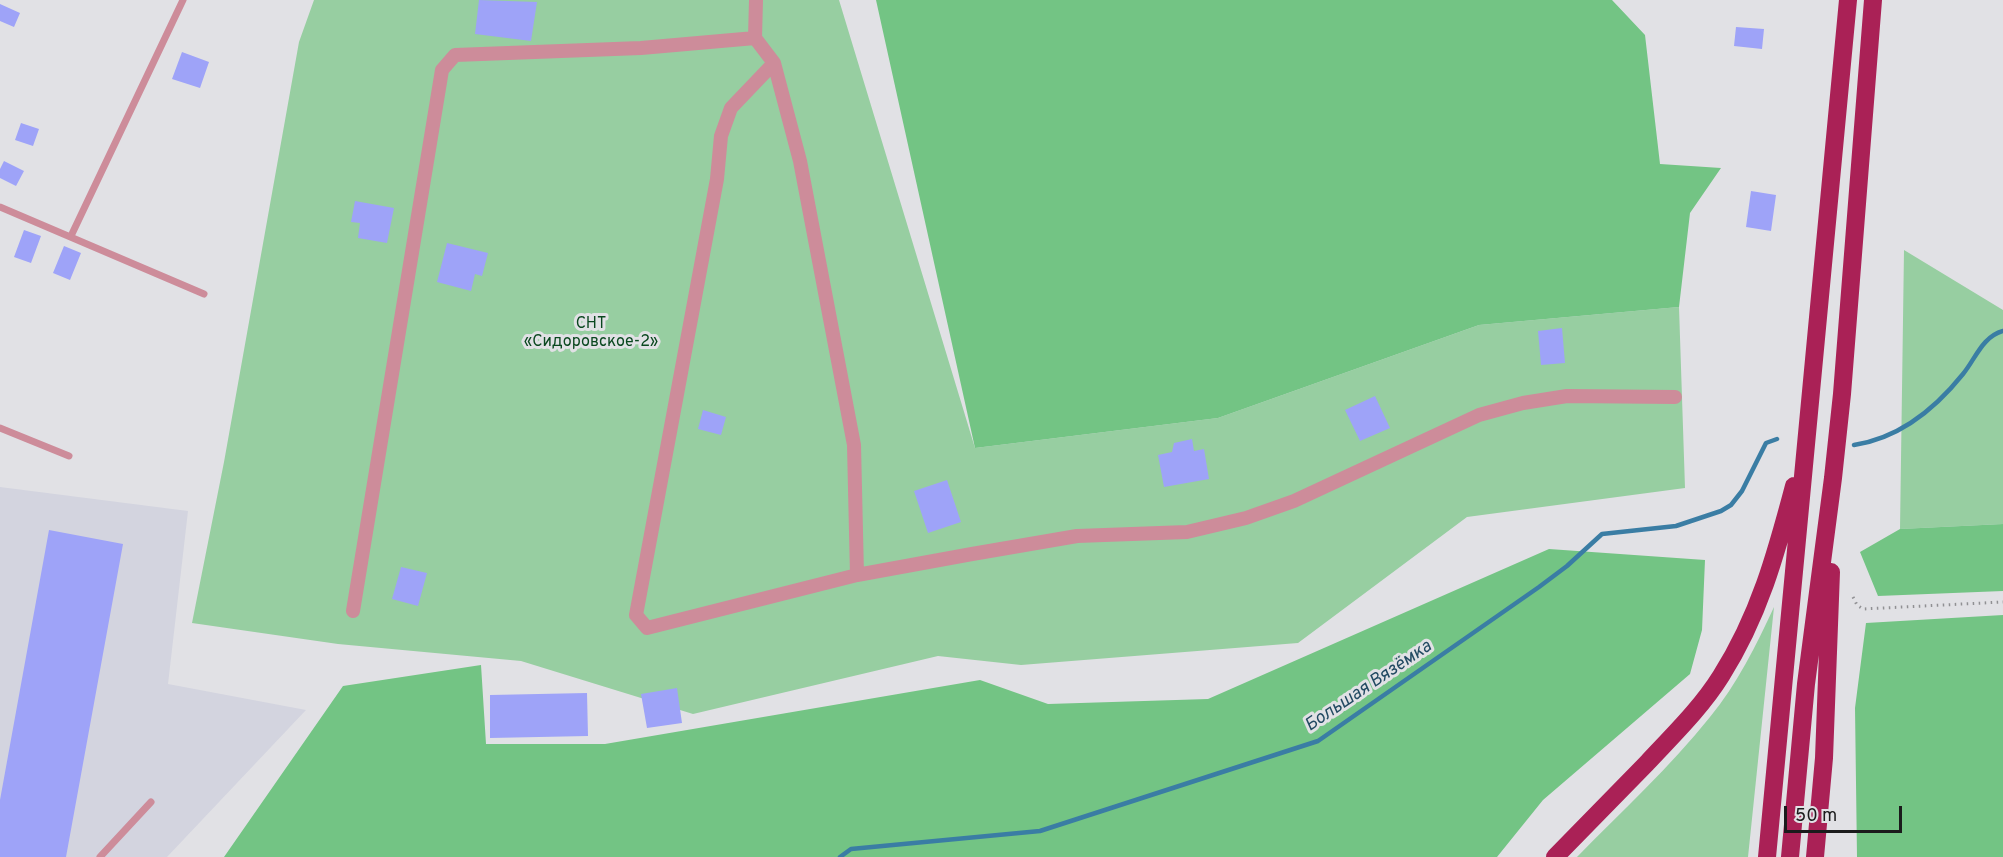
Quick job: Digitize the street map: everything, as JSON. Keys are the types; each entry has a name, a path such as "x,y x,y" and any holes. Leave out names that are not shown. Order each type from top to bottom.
{"highway":[{"path":"1767,857 1848,0"},
{"path":"1790,857 1806,684 1842,394 1873,0"},
{"path":"1555,857 1691,715 1712,689 1730,661 1761,599 1773,566 1808,429"},
{"path":"1815,857 1824,758 1833,478"}],"street":[{"path":"756,0 755,38 774,63 800,161 854,445 857,575"},
{"path":"353,611 442,70 455,55 641,48 755,38"},
{"path":"774,63 731,108 721,136 717,179 636,615 647,628 857,575 1077,536 1187,532 1246,518 1294,501 1479,415 1523,403 1567,396 1675,397"}],"lane":[{"path":"71,236 183,0"},
{"path":"0,207 204,294"},
{"path":"0,428 69,456"},
{"path":"100,857 151,802"}],"path":[{"path":"1853,597 1863,609 2003,602"}],"shaded area":[{"path":"0,487 188,511 168,684 306,710 167,857 0,857"}],"green space":[{"name":"СНТ «Сидоровское-2»","path":"314,0 839,0 975,448 1218,418 1479,325 1679,307 1685,488 1467,517 1298,643 1021,665 938,656 693,714 521,661 338,644 192,623 224,462 299,42"},
{"path":"876,0 1612,0 1645,35 1660,164 1721,168 1690,213 1679,307 1479,325 1218,418 975,448"},
{"path":"1904,250 2003,310 2003,524 1900,529"},
{"path":"2003,524 2003,591 1878,596 1860,552 1900,529"},
{"path":"1549,549 1705,560 1702,630 1690,674 1543,800 1497,857 224,857 343,686 481,665 486,744 605,744 980,680 1048,704 1208,699"},
{"path":"1774,607 1748,857 1577,857 1662,771 1710,717 1745,664"},
{"path":"2003,615 2003,857 1857,857 1855,708 1866,623"}],"building":[{"path":"479,0 537,2 531,41 475,34"},
{"path":"0,4 20,13 14,27 0,21"},
{"path":"1736,27 1764,29 1762,49 1734,46"},
{"path":"182,52 209,62 200,88 172,79"},
{"path":"21,123 39,129 33,146 15,140"},
{"path":"4,161 24,171 16,186 0,178 0,169"},
{"path":"1751,191 1776,195 1771,231 1746,227"},
{"path":"355,201 394,208 387,243 358,238 360,223 351,222"},
{"path":"24,230 41,236 31,263 14,257"},
{"path":"447,243 488,253 482,276 475,274 471,291 437,282"},
{"path":"64,246 81,253 70,280 53,273"},
{"path":"1562,328 1565,363 1541,365 1538,331"},
{"path":"1375,396 1390,428 1360,441 1345,410"},
{"path":"703,410 726,417 721,435 698,429"},
{"path":"1192,439 1194,451 1204,449 1209,479 1164,487 1158,455 1172,452 1174,443"},
{"path":"947,480 961,522 928,533 914,491"},
{"path":"49,530 123,544 66,857 0,857 0,800"},
{"path":"401,567 427,573 418,606 392,599"},
{"path":"677,688 682,723 647,728 641,694"},
{"path":"587,693 588,736 490,738 490,695"}],"waterway":[{"name":"Большая Вязёмка","path":"1854,445 1886,436 1915,420 1952,387 1985,343 2003,331"},
{"name":"Большая Вязёмка","path":"840,857 851,849 1040,831 1318,741 1539,587 1567,566 1602,534 1676,526 1721,511 1731,505 1742,491 1766,443 1777,439"}]}
